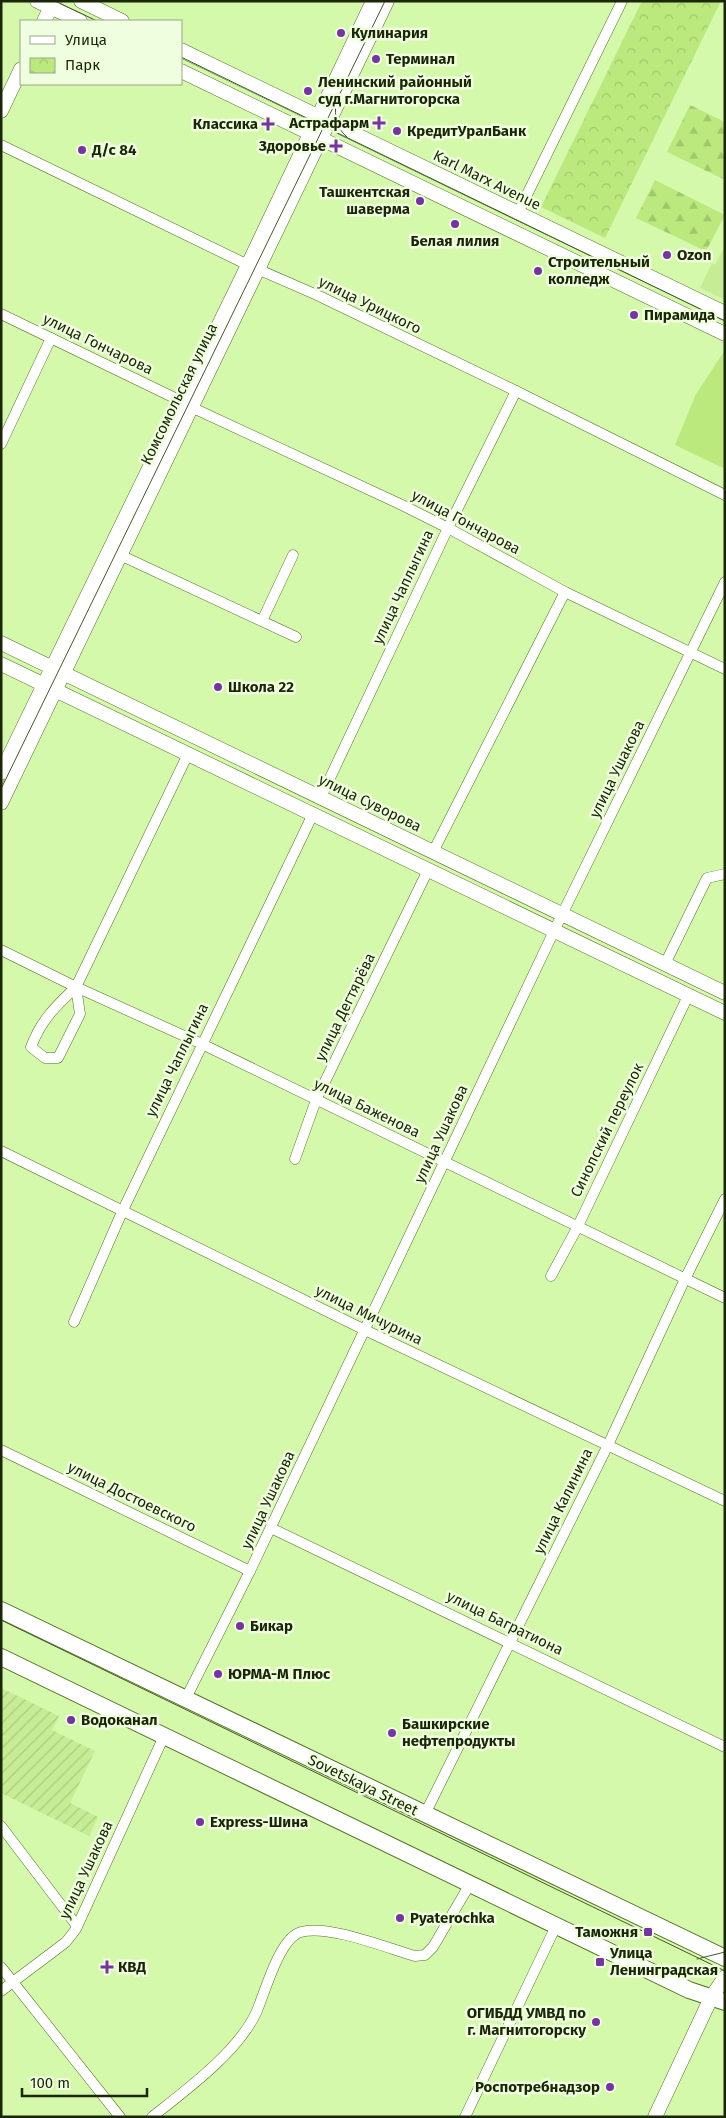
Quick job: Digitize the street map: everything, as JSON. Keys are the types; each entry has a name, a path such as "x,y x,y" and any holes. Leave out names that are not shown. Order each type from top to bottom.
{"main road":[{"path":"37,1 52,4 78,20"},
{"path":"81,1 120,20"},
{"name":"Комсомольская улица","path":"324,120 373,1"},
{"name":"Комсомольская улица","path":"1,803 57,670 316,136 387,1"},
{"path":"44,20 52,4"},
{"name":"Karl Marx Avenue","path":"182,50 725,313"},
{"path":"1,111 20,71"},
{"path":"182,71 725,334"},
{"name":"Комсомольская улица","path":"57,670 120,554 186,404"},
{"name":"улица Суворова","path":"1,643 725,993"},
{"path":"1,664 725,1014"},
{"name":"Комсомольская улица","path":"1,773 49,687"},
{"name":"Sovetskaya Street","path":"1,1610 185,1700 724,1957"},
{"path":"1,1657 689,1990 718,2000"},
{"path":"718,2000 724,1957"},
{"path":"655,2117 718,2000 725,1977"}],"street":[{"path":"518,213 622,1"},
{"name":"улица Урицкого","path":"1,145 252,267 317,295 516,391 725,495"},
{"name":"улица Гончарова","path":"1,314 448,528 564,592 725,669"},
{"path":"1,444 51,338"},
{"name":"улица Чаплыгина","path":"321,797 448,528 516,391"},
{"path":"120,554 296,637"},
{"path":"262,621 293,555"},
{"name":"улица Ушакова","path":"185,1700 271,1528 562,914 725,582"},
{"path":"433,852 564,592"},
{"path":"76,987 80,1014 58,1058 44,1058 31,1047 38,1028 54,1008 76,987 188,754"},
{"name":"улица Чаплыгина","path":"74,1322 122,1212 313,814"},
{"name":"улица Дегтярёва","path":"295,1159 316,1100 428,870"},
{"path":"665,964 707,878 725,874"},
{"name":"улица Баженова","path":"1,950 76,987 202,1044 577,1228 725,1298"},
{"name":"Синопский переулок","path":"551,1276 577,1228 688,996"},
{"name":"улица Мичурина","path":"1,1151 365,1330 725,1501"},
{"name":"улица Калинина","path":"425,1814 608,1445 685,1279 725,1199"},
{"name":"улица Достоевского","path":"1,1450 250,1571"},
{"name":"улица Багратиона","path":"271,1528 725,1747"},
{"name":"улица Ушакова","path":"1,1991 66,1942 78,1926 164,1736"},
{"path":"1,1826 78,1926"},
{"path":"152,2117 233,2047 255,2015 281,1952 291,1938 299,1932 314,1930 341,1934 415,1956 425,1954 433,1948 470,1884"},
{"path":"467,2116 556,1926"},
{"path":"1,1967 120,2117"}],"shaded area":[{"path":"725,246 725,300 700,288 712,263 715,265"},
{"path":"1,1688 59,1716 52,1730 95,1751 70,1803 98,1817 89,1836 1,1793"}],"green space":[{"path":"642,1 721,1 605,238 541,207"},
{"path":"690,105 725,122 725,180 667,152"},
{"path":"655,180 725,215 706,251 636,218"},
{"path":"725,350 725,469 675,445 696,394"}],"tram line":[{"path":"55,1 95,20"},
{"path":"1,789 385,1"},
{"path":"182,57 725,321"},
{"path":"336,103 335,113 337,122 347,137"},
{"path":"1,1620 725,1971"},
{"path":"697,1959 725,1952"}],"place":[{"name":"Кулинария","path":"341,33"},
{"name":"Терминал","path":"376,59"},
{"name":"Ленинский районный суд г.Магнитогорска","path":"308,91"},
{"name":"Астрафарм","path":"379,123"},
{"name":"Классика","path":"268,124"},
{"name":"КредитУралБанк","path":"397,131"},
{"name":"Здоровье","path":"336,146"},
{"name":"Д/с 84","path":"82,150"},
{"name":"Ташкентская шаверма","path":"420,201"},
{"name":"Белая лилия","path":"455,224"},
{"name":"Ozon","path":"667,255"},
{"name":"Строительный колледж","path":"538,271"},
{"name":"Пирамида","path":"634,315"},
{"name":"Школа 22","path":"218,687"},
{"name":"Бикар","path":"240,1626"},
{"name":"ЮРМА-М Плюс","path":"218,1674"},
{"name":"Водоканал","path":"71,1720"},
{"name":"Башкирские нефтепродукты","path":"392,1733"},
{"name":"Express-Шина","path":"200,1822"},
{"name":"Pyaterochka","path":"400,1918"},
{"name":"Таможня","path":"648,1932"},
{"name":"Улица Ленинградская","path":"600,1962"},
{"name":"КВД","path":"107,1967"},
{"name":"ОГИБДД УМВД по г. Магнитогорску","path":"596,2022"},
{"name":"Роспотребнадзор","path":"610,2087"}]}
